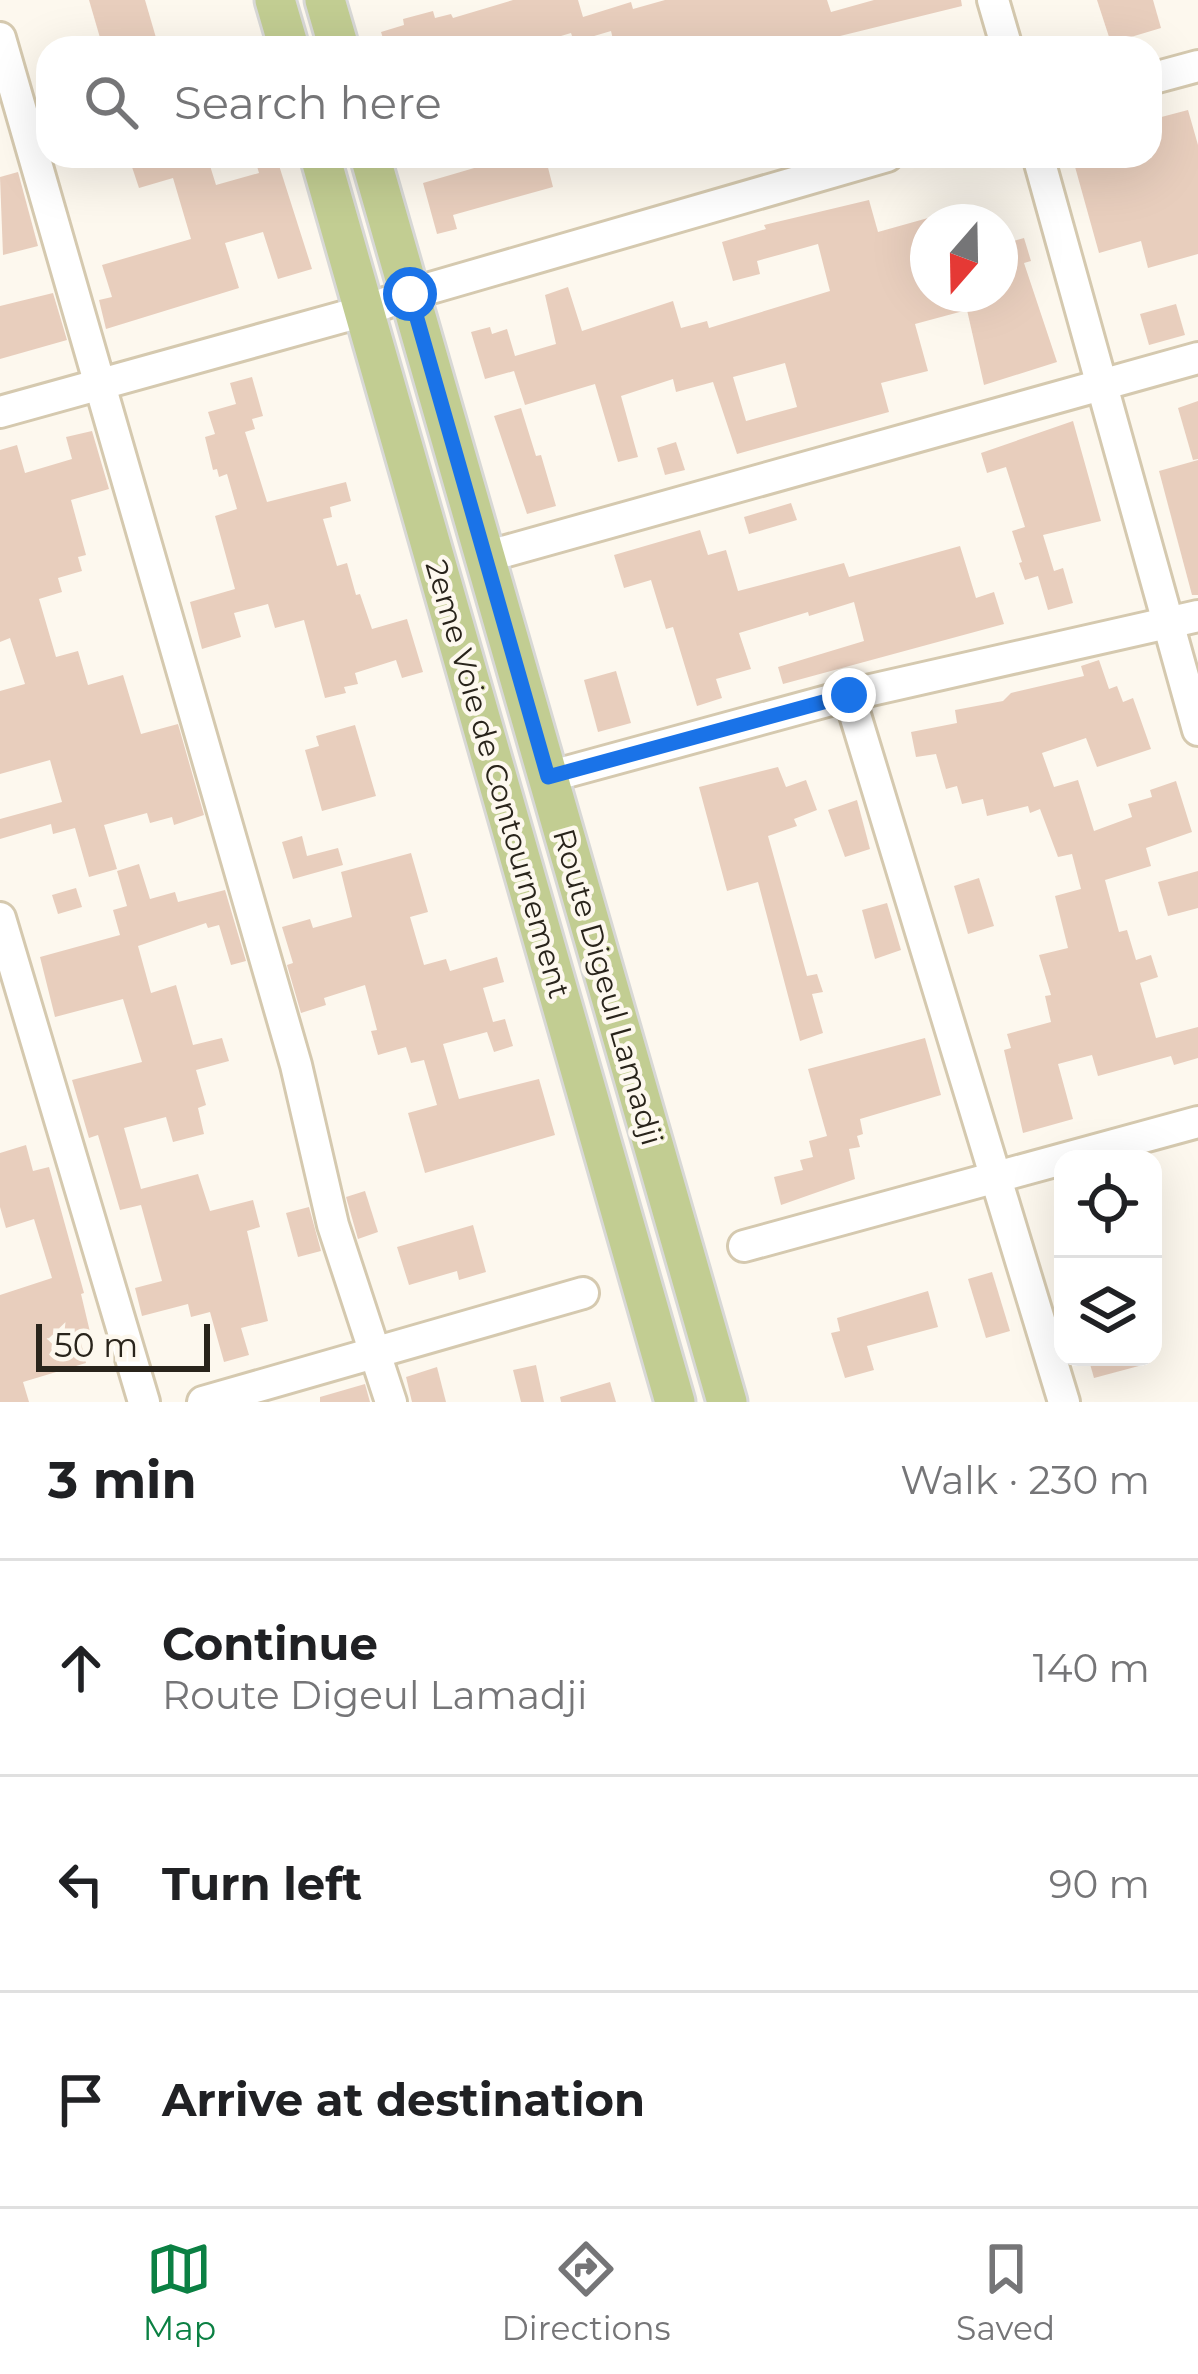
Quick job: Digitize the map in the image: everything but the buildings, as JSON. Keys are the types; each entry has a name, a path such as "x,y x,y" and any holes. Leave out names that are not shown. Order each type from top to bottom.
{"main road":[{"path":"275,0 286,36"},
{"path":"326,0 336,36"},
{"name":"2eme Voie de Contournement","path":"323,168 675,1402"},
{"name":"Route Digeul Lamadji","path":"373,168 727,1402"}],"street":[{"path":"993,0 1004,36"},
{"path":"0,38 36,162"},
{"path":"1162,76 1198,66"},
{"path":"38,168 296,1065 334,1225 392,1402"},
{"path":"0,412 364,311 846,168"},
{"path":"1041,168 1100,386 1183,620 1198,730"},
{"path":"485,557 1198,358"},
{"path":"548,777 849,695 1183,620"},
{"path":"849,695 1064,1402"},
{"path":"0,918 144,1402"},
{"path":"744,1246 1198,1122"},
{"path":"203,1402 583,1293"}],"route":[{"path":"410,294 548,777 849,695"}]}
